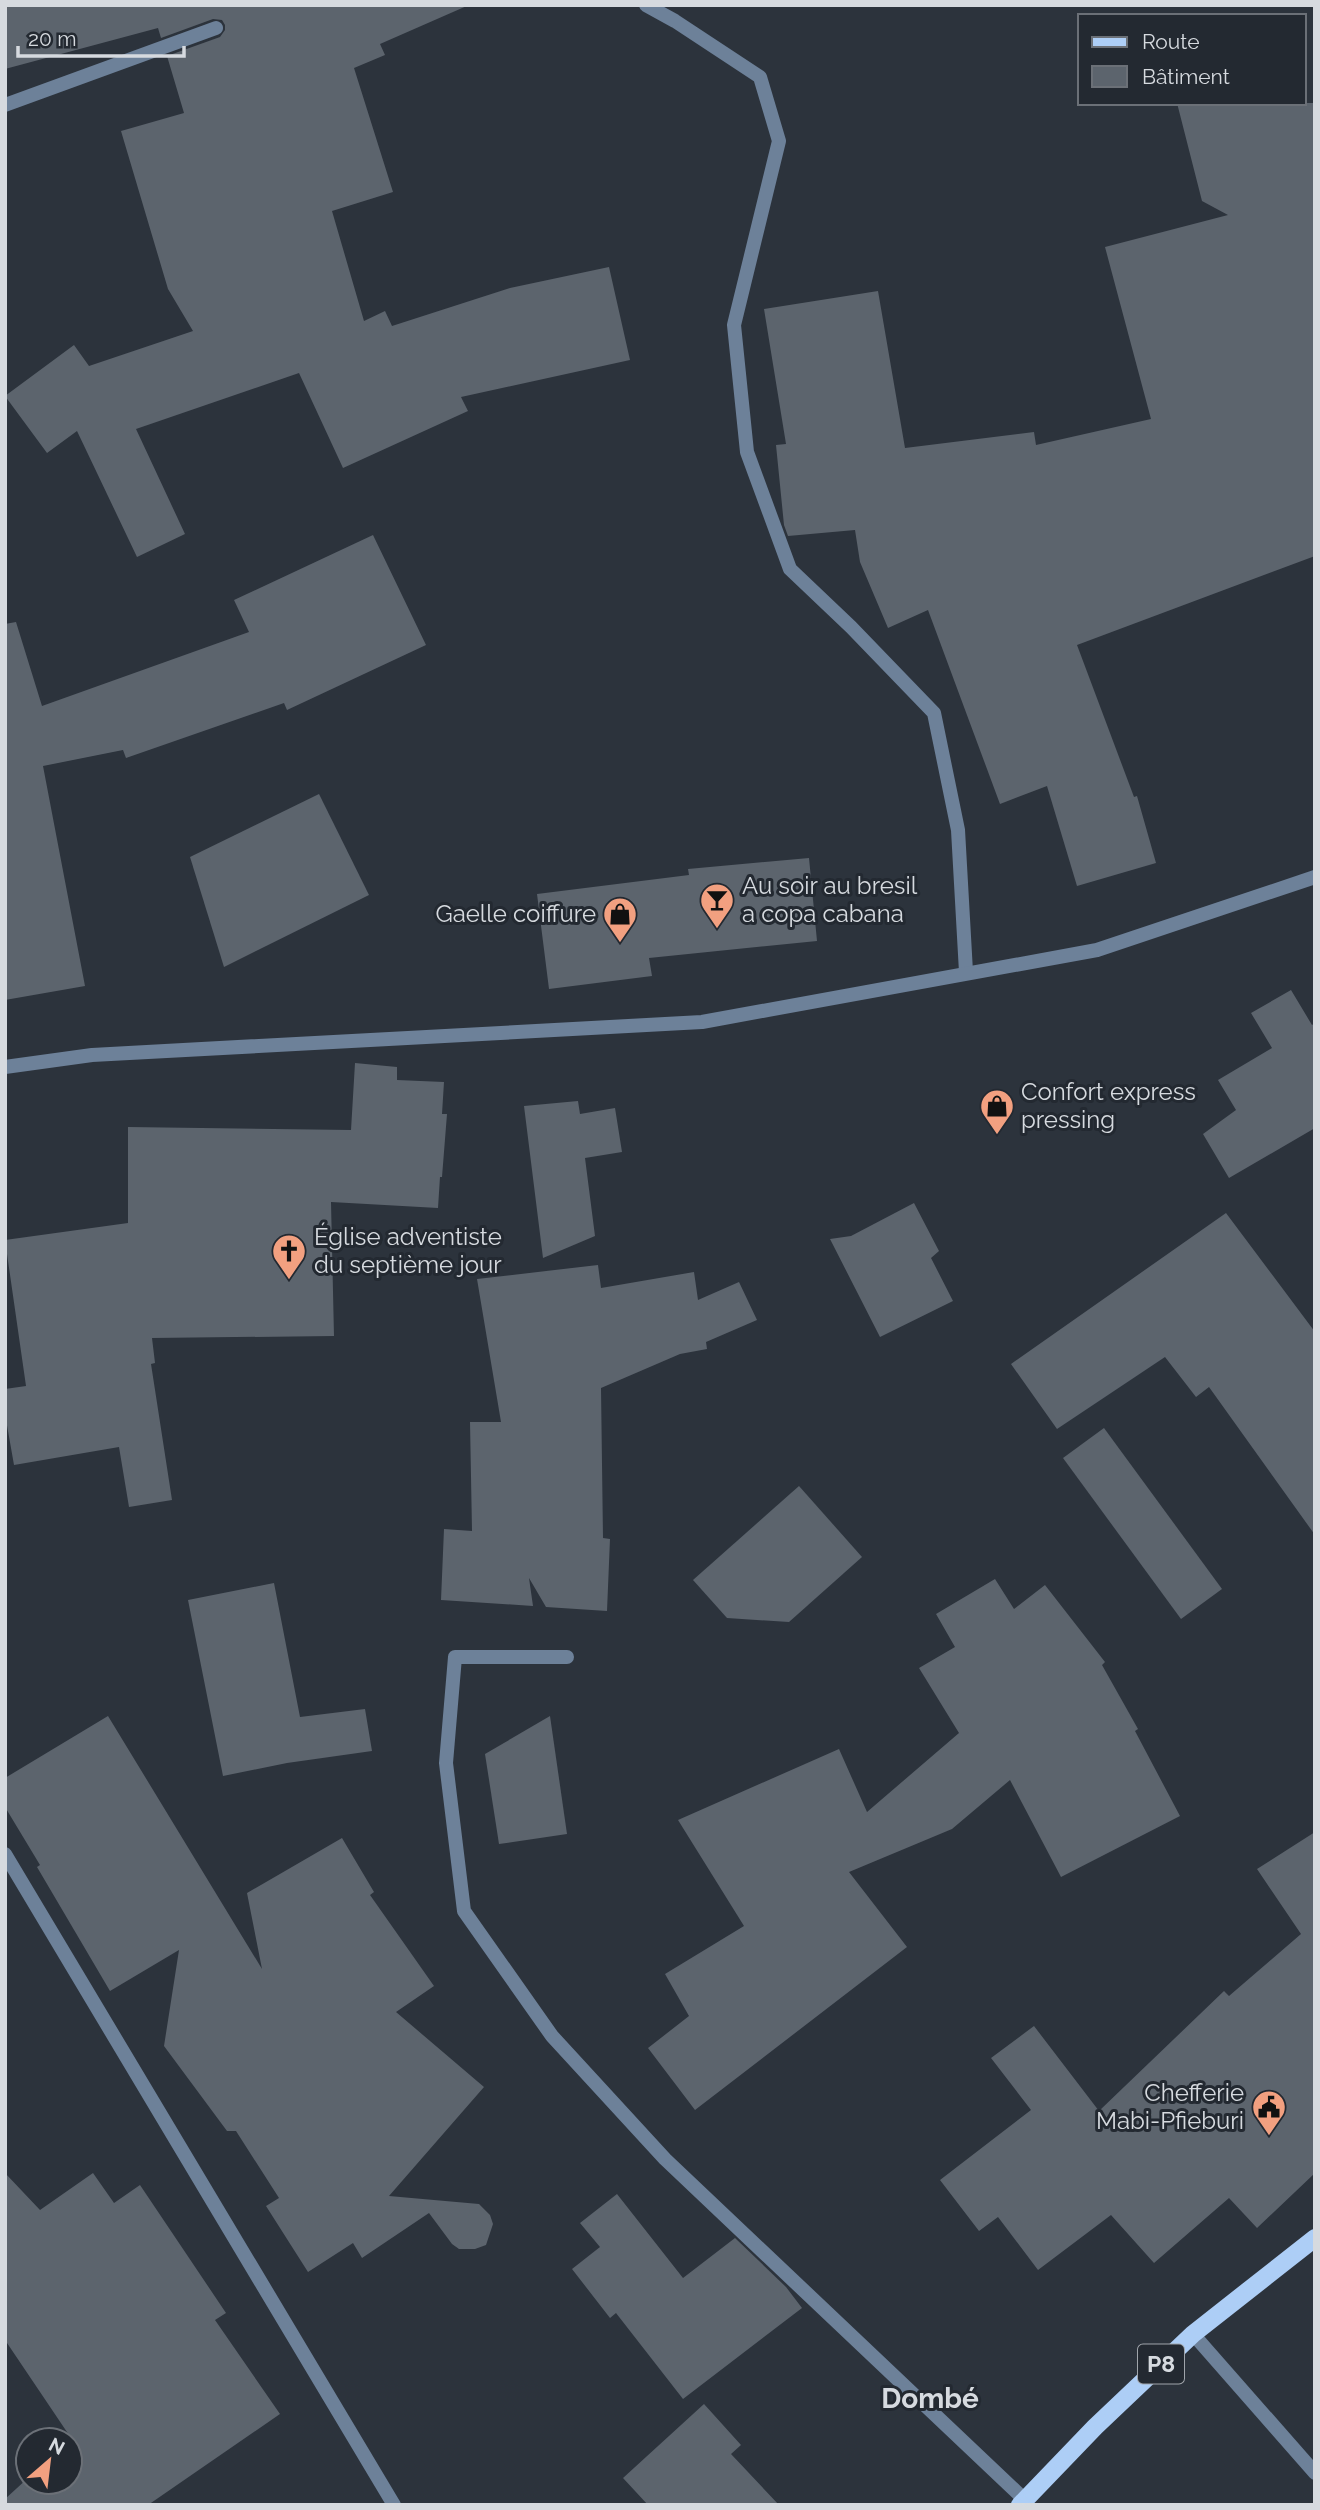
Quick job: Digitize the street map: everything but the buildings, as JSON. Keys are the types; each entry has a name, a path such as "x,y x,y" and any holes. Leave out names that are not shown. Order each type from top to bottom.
{"main road":[{"name":"P8","path":"1023,2502 1095,2427 1193,2334 1315,2238"}],"street":[{"path":"646,5 760,77 779,141 734,326 747,452 790,569 851,626 934,713 958,830 966,972"},
{"path":"5,105 216,28"},
{"path":"5,1067 92,1055 702,1022 1097,950 1315,877"},
{"path":"566,1657 455,1657 446,1763 464,1911 552,2036 665,2159 1023,2502"},
{"path":"5,1854 394,2505"},
{"path":"1193,2334 1315,2473"}],"place":[{"name":"Au soir au bresil a copa cabana","path":"717,930"},
{"name":"Gaelle coiffure","path":"620,944"},
{"name":"Confort express pressing","path":"997,1136"},
{"name":"Église adventiste du septième jour","path":"289,1281"},
{"name":"Chefferie Mabi-Pfieburi","path":"1269,2137"}],"district":[{"name":"Dombé","path":"930,2398"}]}
